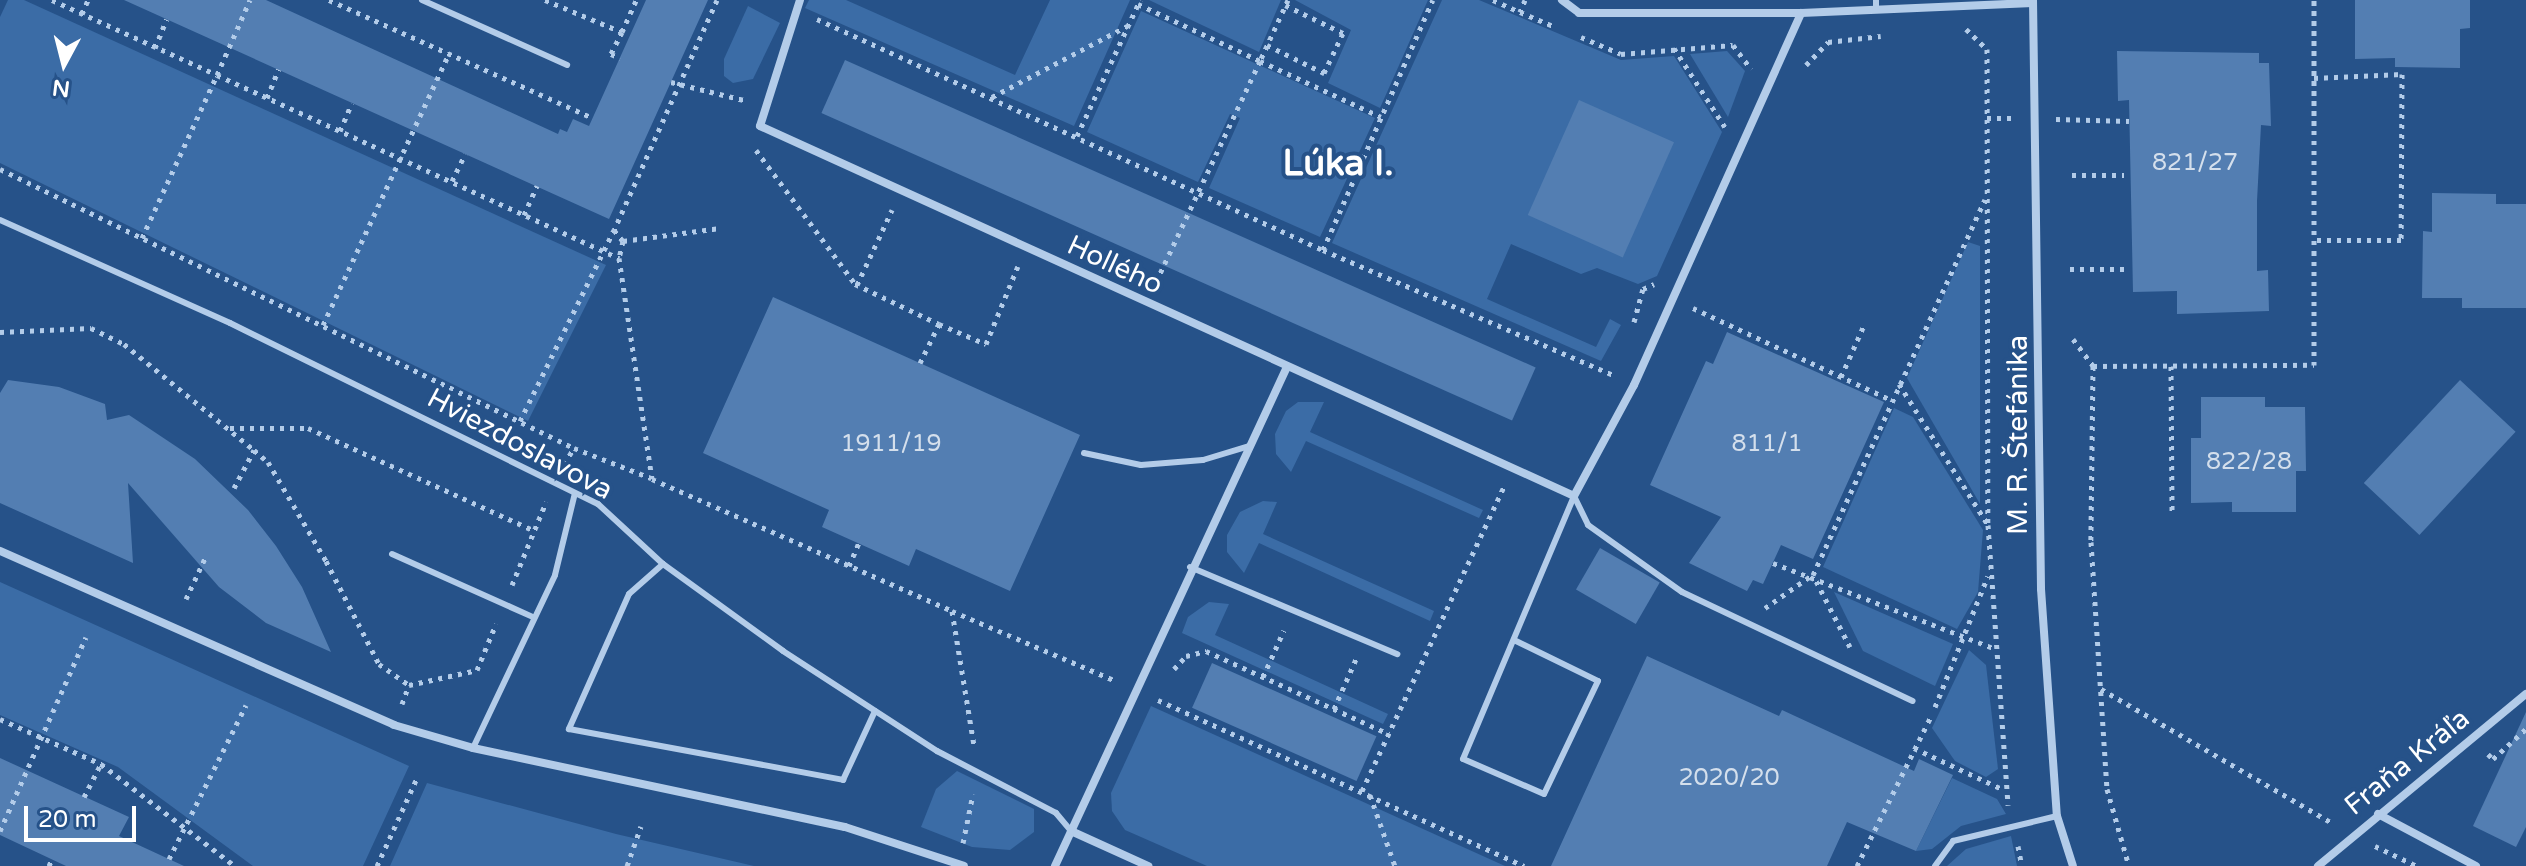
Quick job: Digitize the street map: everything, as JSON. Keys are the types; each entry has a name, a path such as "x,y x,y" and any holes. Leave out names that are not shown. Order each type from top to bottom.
{"street":[{"path":"1562,0 1579,13 1801,13 1876,4 2033,1"},
{"path":"1575,0 1579,13"},
{"name":"M. R. Štefánika","path":"2033,1 2041,589 2057,816 2073,866"},
{"name":"Hollého","path":"798,4 760,126 1286,369 1574,496"},
{"path":"1574,496 1634,385 1801,13"},
{"path":"1055,866 1133,688 1286,369"},
{"path":"0,551 394,725 473,748 845,827 964,866"},
{"name":"Fraňa Kráľa","path":"2318,866 2526,694"},
{"path":"2378,814 2476,866"},
{"name":"Hviezdoslavova","path":"1071,831 1148,866"}],"lane":[{"path":"422,0 567,65"},
{"name":"Hviezdoslavova","path":"0,220 230,323 598,504 663,564 875,711 937,751 1056,813 1071,831"},
{"path":"1084,453 1141,465 1203,460 1249,446"},
{"path":"473,748 555,575 575,493"},
{"path":"1574,496 1588,525 1682,592 1747,620 1913,701"},
{"path":"1516,641 1598,681 1544,794 1463,759 1516,641 1574,496"},
{"path":"392,554 533,617"},
{"path":"663,564 629,594 569,729 843,780 875,711"},
{"path":"1190,567 1397,654"},
{"path":"1935,866 1953,841 2014,823 2057,816"}],"path":[{"path":"52,0 619,258"},
{"path":"82,14 88,0"},
{"path":"142,238 250,0"},
{"path":"329,0 593,118"},
{"path":"545,0 622,32"},
{"path":"620,58 611,54 636,0"},
{"path":"520,421 614,230 717,0"},
{"path":"1323,250 1433,0"},
{"path":"1493,0 1563,30"},
{"path":"1520,12 1525,0"},
{"path":"2093,366 2314,365 2314,0"},
{"path":"1077,136 1139,2 1381,117"},
{"path":"1146,303 1198,191 1260,61 1267,45 1287,3 1343,33 1324,73 1267,45"},
{"path":"798,4 1323,250 1611,374"},
{"path":"155,48 167,19"},
{"path":"992,97 1127,26"},
{"path":"1966,30 1987,49 1988,525 1993,648 2004,790 2022,866"},
{"path":"1578,36 1621,54 1674,47 1733,45 1752,68"},
{"path":"1674,47 1729,132"},
{"path":"323,325 449,53"},
{"path":"267,98 279,69"},
{"path":"2314,78 2402,74 2401,240 2316,240"},
{"path":"671,82 679,85"},
{"path":"340,131 352,103"},
{"path":"645,140 653,145"},
{"path":"749,141 857,285 986,344 1026,248"},
{"path":"452,181 465,154"},
{"path":"0,169 520,421 1133,688 1524,866"},
{"path":"2072,175 2124,175"},
{"path":"524,215 537,186"},
{"path":"857,285 901,190"},
{"path":"1747,620 1813,575 1987,195"},
{"path":"623,241 720,228"},
{"path":"614,230 623,241"},
{"path":"623,241 619,258 652,479"},
{"path":"2070,269 2127,269"},
{"path":"1692,307 1891,400"},
{"path":"1841,377 1865,323"},
{"path":"920,363 939,324"},
{"path":"0,332 91,328 124,344 268,462 379,664 409,685"},
{"path":"2073,339 2093,366 2091,542 2107,789 2129,866"},
{"path":"2171,366 2172,511"},
{"path":"1899,383 1988,525"},
{"path":"228,428 308,428 535,531"},
{"path":"234,488 254,450"},
{"path":"1362,791 1512,469"},
{"path":"849,566 859,543"},
{"path":"186,599 205,558"},
{"path":"1773,563 1813,575 1993,648"},
{"path":"1813,575 1830,608"},
{"path":"1263,677 1292,610"},
{"path":"952,611 976,759"},
{"path":"0,831 44,739 86,637"},
{"path":"1334,709 1364,640"},
{"path":"1172,671 1186,656 1206,651 1389,734"},
{"path":"1160,700 1166,686"},
{"path":"2101,689 2288,802 2417,866"},
{"path":"169,859 246,705"},
{"path":"0,719 101,764 235,866"},
{"path":"1914,748 2004,790"},
{"path":"84,797 101,764"},
{"path":"377,866 417,778"},
{"path":"963,844 976,781"},
{"path":"1370,794 1395,866"},
{"path":"627,866 641,826"}],"shaded area":[{"path":"8,0 24,0 606,265 528,421 0,163 0,17"},
{"path":"809,0 846,0 1015,75 1050,0 1130,0 1074,126 805,8"},
{"path":"1149,0 1281,0 1259,52"},
{"path":"1295,0 1428,0 1380,108 1328,83 1351,30"},
{"path":"1442,0 1479,0 1621,60 1674,56 1722,132 1657,276 1638,284 1597,268 1581,274 1511,244 1487,299 1596,347 1610,319 1621,325 1601,361 1332,243"},
{"path":"748,6 780,23 753,79 733,83 724,76 724,59"},
{"path":"1141,11 1375,118 1320,237 1209,188 1240,118 1230,114 1198,182 1087,132"},
{"path":"1727,51 1745,71 1728,117 1690,54"},
{"path":"1968,242 1980,246 1980,504 1907,378"},
{"path":"1298,402 1324,402 1310,432 1483,510 1479,518 1306,441 1291,472 1276,454 1275,434 1286,411"},
{"path":"1894,408 1913,417 1983,530 1978,592 1957,629 1823,567"},
{"path":"1263,501 1277,502 1263,534 1434,611 1430,621 1259,543 1244,573 1227,552 1227,535 1240,512"},
{"path":"0,582 409,766 363,866 253,866 118,767 0,715"},
{"path":"1834,592 1953,644 1935,686 1863,651"},
{"path":"1209,602 1229,604 1215,635 1388,714 1383,724 1182,633 1188,617"},
{"path":"1969,650 1986,665 1998,769 1986,777 1955,761 1932,728"},
{"path":"1151,706 1505,866 1207,866 1125,830 1112,811 1111,793"},
{"path":"957,771 1034,809 1034,832 1010,850 972,847 921,827 936,789"},
{"path":"1952,778 1997,799 2006,814 1961,826 1932,849 1916,851"},
{"path":"427,783 616,834 754,866 390,866"},
{"path":"2011,836 2017,866 1947,866 1966,849"}],"building":[{"path":"124,0 266,0 558,134 560,129 567,132 573,119 589,126 646,0 708,0 609,219"},
{"path":"2355,0 2470,0 2470,28 2460,29 2460,68 2395,67 2395,58 2355,59"},
{"path":"2117,51 2259,53 2259,63 2269,63 2271,126 2261,125 2257,271 2268,270 2269,311 2177,314 2177,291 2133,292 2129,100 2118,101"},
{"path":"845,60 1536,367 1512,420 821,113"},
{"path":"1579,100 1674,142 1623,257 1528,215"},
{"path":"2432,193 2496,194 2496,204 2526,204 2526,308 2462,308 2462,298 2422,298 2423,231 2432,232"},
{"path":"773,297 1080,435 1010,591 916,549 909,566 822,527 829,510 703,453"},
{"path":"1727,332 1884,402 1813,559 1781,545 1763,584 1753,580 1747,591 1689,563 1721,517 1650,485 1706,361 1713,364"},
{"path":"8,380 59,387 105,404 107,420 129,415 195,459 248,510 276,546 302,587 331,652 266,623 219,587 128,483 133,563 0,503 0,393"},
{"path":"2460,380 2516,432 2419,535 2364,483"},
{"path":"2201,397 2265,397 2265,407 2305,407 2306,471 2296,471 2296,512 2232,512 2232,502 2191,503 2191,438 2201,438"},
{"path":"1600,548 1660,582 1636,624 1576,590"},
{"path":"1647,656 1779,716 1782,710 1914,771 1919,759 1953,775 1916,851 1847,822 1827,866 1551,866"},
{"path":"1212,663 1376,736 1357,781 1192,708"},
{"path":"2526,712 2526,827 2516,847 2473,826"},
{"path":"0,758 129,817 119,836 184,866 66,866 0,835"}],"district":[{"name":"Lúka I.","path":"1338,164"}]}
